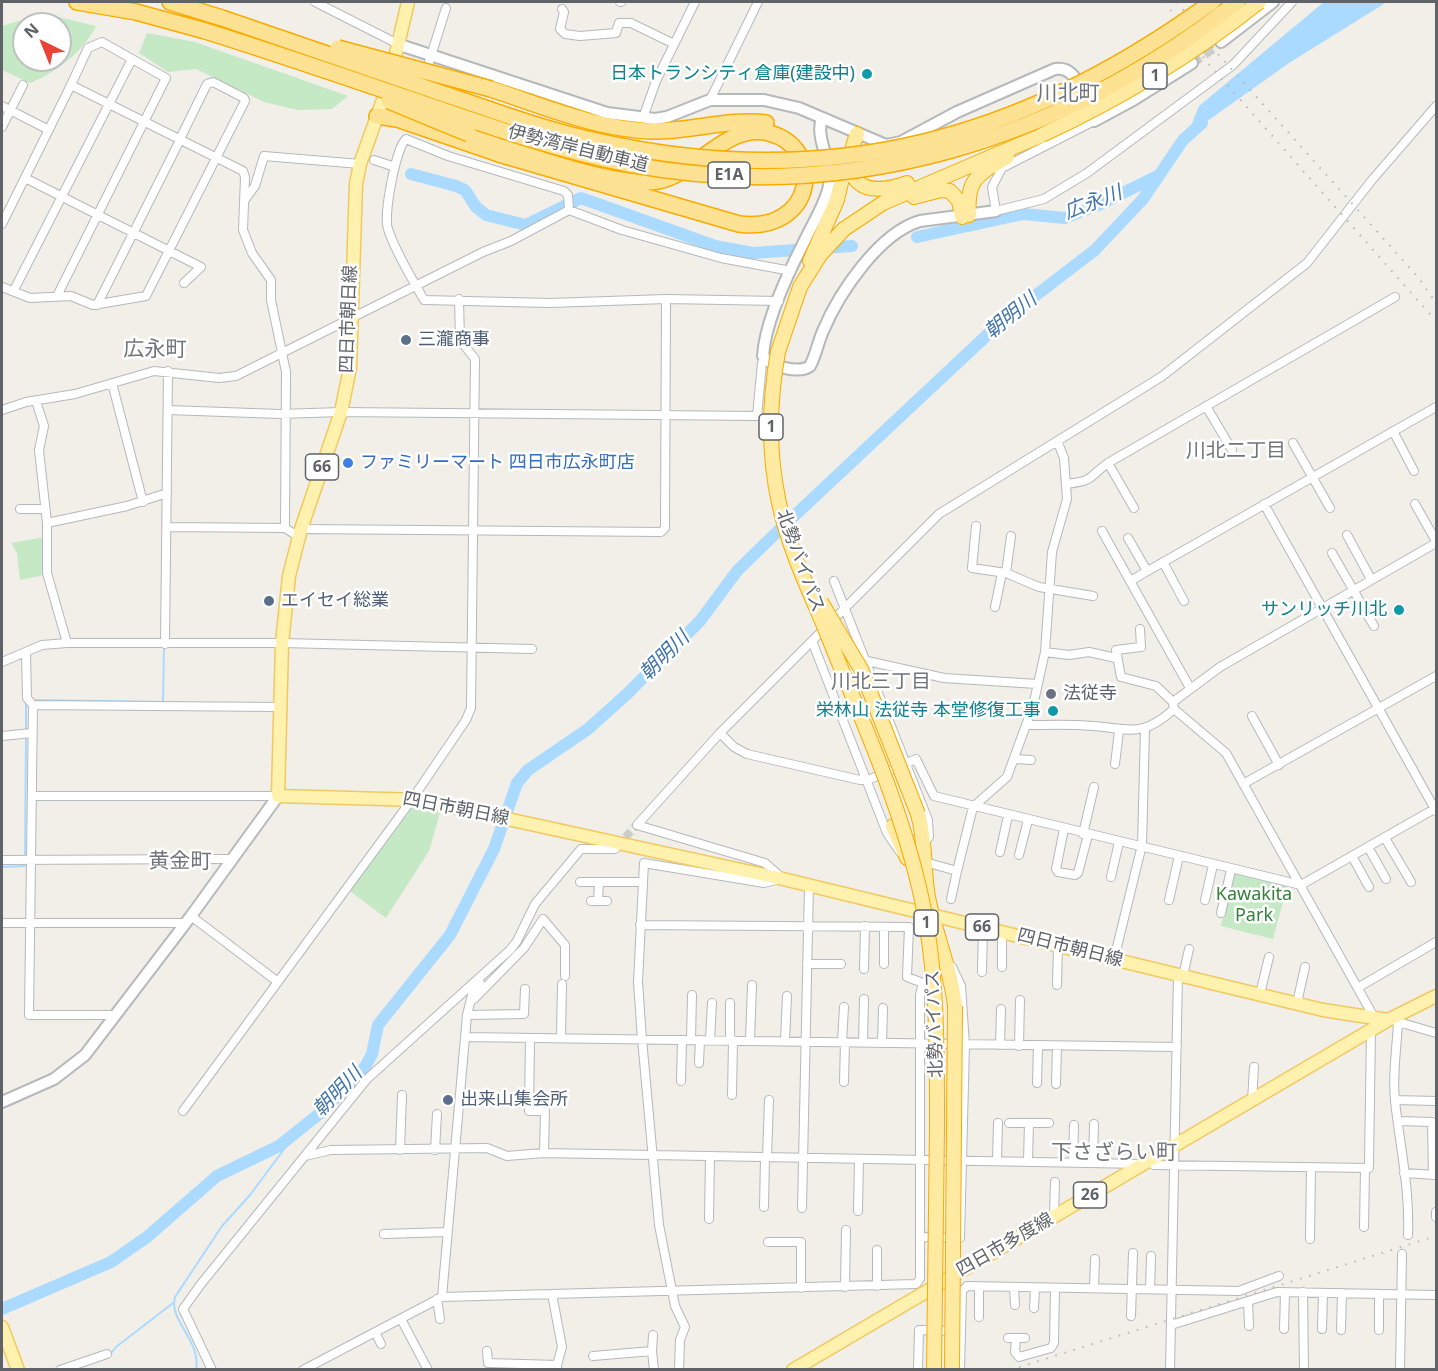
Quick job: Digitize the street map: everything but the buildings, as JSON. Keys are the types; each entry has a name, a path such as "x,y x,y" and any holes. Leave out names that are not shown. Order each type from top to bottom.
{"highway":[{"name":"伊勢湾岸自動車道","path":"77,2 136,12 202,30 503,130 588,155 667,170 782,176 863,169 905,162 993,138 1039,121 1118,82 1237,2"},
{"name":"伊勢湾岸自動車道","path":"170,2 498,112 594,141 672,155 781,161 872,152 945,137 988,124 1071,90 1108,70 1212,2"},
{"name":"1","path":"816,256 830,238 883,202 1097,110 1158,74 1259,2"},
{"path":"222,18 454,78 608,125 668,131 740,123 772,124 794,136 805,149 812,164 813,182 807,201 796,218 781,228 755,233 716,225 428,142 377,116"},
{"path":"202,30 243,48 357,87 431,120 506,147 607,176 633,181 659,181 683,170 727,141 756,132 776,135 792,146 802,162 805,183 794,208 780,220 762,226 739,224 499,154 397,119 377,116"},
{"path":"857,134 850,160 853,174 862,184 878,190 1020,144"},
{"name":"1","path":"830,238 846,160 857,134"},
{"name":"1","path":"965,216 968,193 976,177 1042,135"},
{"path":"816,256 830,238 882,207 941,190 950,191 956,196 965,216"},
{"name":"北勢バイパス","path":"816,256 801,287 778,352 772,387 771,424 778,502 788,539 897,810 920,888 933,969 937,1052 934,1370"},
{"name":"1","path":"778,502 786,540 798,579 906,856 951,980 955,1006 952,1370"},
{"name":"1","path":"788,539 812,586 861,669 918,814 925,842 929,950 926,982 928,1010 925,1370"}],"main road":[{"name":"四日市朝日線","path":"408,2 400,45 360,164 354,209 350,368 341,412 300,533 289,576 282,643 278,796 416,799 783,879 1383,1023"},
{"name":"四日市多度線","path":"799,1368 1054,1216 1149,1165 1175,1146 1383,1023 1437,996"},
{"path":"3,1335 18,1370"}],"street":[{"path":"315,2 400,45 607,113 643,118 667,117 710,100 778,102 822,118 880,144 892,145 957,112 1060,68 1075,78 1094,121"},
{"path":"643,118 656,81 695,2"},
{"path":"710,100 758,2"},
{"path":"1221,42 1273,2"},
{"path":"765,359 798,370 807,369 833,309 859,270 879,250 915,222 996,211 1044,199 1087,173 1233,65 1292,2"},
{"path":"412,114 446,8"},
{"path":"562,9 564,12 560,29 565,34 580,36 616,33 619,23 631,23 674,44"},
{"path":"3,219 88,48 102,42 166,78 57,296"},
{"path":"14,290 132,59"},
{"path":"996,211 992,188 1002,168 1133,100 1192,63"},
{"path":"2,287 30,298 76,297 97,304 146,296 245,100 213,82 207,84 97,304"},
{"path":"2,127 23,85"},
{"path":"71,85 243,171 245,177 243,230 252,253 272,280 271,300 286,372 285,528"},
{"path":"2,106 49,130"},
{"path":"783,879 765,863 637,825 720,733 939,514 1058,443 1161,377 1307,263 1372,180 1437,106"},
{"path":"168,408 280,414 284,412 341,412 756,416 762,363 765,359 763,351 791,270 822,207 829,183 829,160 819,130 822,118"},
{"path":"569,207 568,195 564,191 448,156 428,142 406,140 403,141 394,167 387,225 424,300 459,299 550,303 666,299 779,301"},
{"path":"244,201 255,186 264,156 360,164"},
{"path":"374,160 394,167"},
{"path":"25,178 201,267 183,283"},
{"path":"569,207 622,230 721,258 791,270"},
{"path":"2,410 36,400 64,397 143,373 168,371 228,378 283,354 416,286 511,241 569,207"},
{"path":"1066,484 1087,482 1108,463 1395,297"},
{"path":"183,1111 416,799 466,720 471,708 475,359 460,340 459,299"},
{"path":"167,527 285,528 300,533 473,530 661,532 665,528 666,299"},
{"path":"164,644 168,371"},
{"path":"112,383 142,502"},
{"path":"36,400 44,426 39,450 47,523 46,573 68,643"},
{"path":"1206,406 1232,450"},
{"path":"1130,581 1437,407"},
{"path":"1393,431 1414,471"},
{"path":"950,894 973,807 1007,777 1028,725 1045,652 1052,552 1067,500 1064,458 1058,443"},
{"path":"1293,443 1330,508"},
{"path":"1108,463 1134,508"},
{"path":"47,523 142,502 166,493"},
{"path":"720,733 734,747 747,754 868,780 907,760 916,759 934,796 1085,835 1301,885 1436,810 1264,504"},
{"path":"1028,725 1096,726 1119,731 1145,729 1174,706 1190,688 1220,667 1437,542 1415,504"},
{"path":"20,509 45,509"},
{"path":"976,526 972,568 1004,573 1050,589 1093,596"},
{"path":"1102,531 1190,688"},
{"path":"1347,535 1371,579"},
{"path":"995,607 1011,536"},
{"path":"1128,538 1147,571"},
{"path":"1332,553 1374,627"},
{"path":"1163,562 1184,601"},
{"path":"834,580 907,760 928,820 929,837 925,842"},
{"path":"1140,629 1141,647 1116,650 1121,677 1156,686 1174,706 1221,747 1359,987 1383,1023 1399,1121 1409,1204 1408,1235"},
{"path":"812,641 891,841 906,856"},
{"path":"2,662 42,645 68,643 282,643 532,649"},
{"path":"26,652 30,702 28,733 32,796 29,1015 115,1016"},
{"path":"1045,652 1069,655 1089,652 1116,658"},
{"path":"867,661 944,678 1037,684"},
{"path":"1243,784 1437,676"},
{"path":"30,702 279,707"},
{"path":"1252,716 1278,765"},
{"path":"1114,959 1140,847 1144,818 1145,729"},
{"path":"1115,764 1119,731"},
{"path":"2,736 28,733"},
{"path":"1014,759 1031,760"},
{"path":"1064,829 1056,869 1058,872 1075,875 1078,873 1094,787"},
{"path":"32,796 278,796"},
{"path":"2,1102 54,1079 85,1055 188,920 278,796"},
{"path":"1000,852 1008,816"},
{"path":"1019,855 1028,820"},
{"path":"1385,838 1411,882"},
{"path":"1111,877 1119,842"},
{"path":"1368,847 1386,879"},
{"path":"212,1370 183,1309 374,1072 485,975 517,941 535,904 581,849 615,849"},
{"path":"1169,900 1179,856"},
{"path":"1352,856 1369,887"},
{"path":"2,860 232,859"},
{"path":"926,862 957,871"},
{"path":"678,1370 680,1340 684,1327 675,1306 659,1225 638,982 644,863 764,883 783,879"},
{"path":"1204,900 1213,865"},
{"path":"1221,913 1231,870"},
{"path":"580,882 643,882"},
{"path":"599,882 594,901 607,901"},
{"path":"802,1208 808,885"},
{"path":"468,1004 524,948 543,919 565,945 561,1037"},
{"path":"2,923 188,920 278,982"},
{"path":"303,1370 439,1298 905,1285 916,1284 920,1279 920,994 926,982 907,977 909,927 640,925"},
{"path":"864,969 865,926"},
{"path":"884,927 884,964"},
{"path":"982,972 983,927"},
{"path":"1002,932 1002,967"},
{"path":"1359,987 1437,942"},
{"path":"1057,985 1058,946"},
{"path":"1170,1370 1177,1047 1181,975 1189,949"},
{"path":"920,1237 960,1238 965,1045 961,986 942,953"},
{"path":"1260,994 1269,957"},
{"path":"807,964 841,964"},
{"path":"1297,1003 1305,967"},
{"path":"440,1319 439,1298 468,1004 485,975"},
{"path":"750,1040 752,985"},
{"path":"467,1015 524,1014 525,989"},
{"path":"692,995 699,1063"},
{"path":"785,1041 787,996"},
{"path":"863,1042 864,999"},
{"path":"1019,1046 1020,1000"},
{"path":"710,1040 712,1003"},
{"path":"730,1003 732,1095"},
{"path":"844,1007 844,1082"},
{"path":"882,1043 883,1008"},
{"path":"1000,1046 1001,1009"},
{"path":"1383,1023 1437,1033"},
{"path":"1364,1227 1383,1023"},
{"path":"465,1037 1177,1047"},
{"path":"530,1038 529,1111 544,1112 544,1153"},
{"path":"681,1040 681,1081"},
{"path":"1037,1083 1038,1046"},
{"path":"1056,1084 1057,1047"},
{"path":"1252,1101 1254,1067"},
{"path":"400,1150 402,1095"},
{"path":"764,1207 769,1100"},
{"path":"1395,1100 1437,1101"},
{"path":"435,1150 437,1114"},
{"path":"1399,1121 1432,1122 1435,1175 1404,1173"},
{"path":"997,1160 998,1123"},
{"path":"1009,1123 1049,1124"},
{"path":"1028,1161 1029,1123"},
{"path":"1093,1162 1094,1124"},
{"path":"1073,1161 1074,1125"},
{"path":"305,1156 332,1150 487,1148 507,1156 544,1153 1368,1167"},
{"path":"709,1220 710,1156"},
{"path":"858,1211 859,1159"},
{"path":"1310,1239 1311,1167"},
{"path":"1054,1216 1055,1182"},
{"path":"1436,1217 1437,1212"},
{"path":"845,1287 846,1230"},
{"path":"384,1234 447,1232"},
{"path":"939,1330 941,1238"},
{"path":"768,1242 801,1242 801,1288"},
{"path":"877,1250 877,1286"},
{"path":"1131,1316 1133,1253"},
{"path":"1400,1370 1402,1254"},
{"path":"1150,1289 1151,1256"},
{"path":"1094,1288 1095,1259"},
{"path":"960,1370 962,1291 967,1286 1239,1291 1279,1276"},
{"path":"905,1285 910,1300"},
{"path":"979,1287 979,1317"},
{"path":"1014,1288 1015,1305"},
{"path":"1034,1308 1035,1288"},
{"path":"1025,1338 1012,1338 1015,1352 1019,1357 1051,1348 1054,1343 1055,1288"},
{"path":"1171,1325 1285,1292 1437,1295"},
{"path":"1284,1329 1285,1292"},
{"path":"1303,1292 1304,1370"},
{"path":"1322,1329 1323,1293"},
{"path":"1341,1330 1342,1293"},
{"path":"487,1351 488,1363 557,1367 562,1347 552,1294"},
{"path":"1379,1294 1379,1330"},
{"path":"1248,1301 1249,1326"},
{"path":"401,1319 428,1370"},
{"path":"918,1370 919,1330 960,1331"},
{"path":"375,1332 381,1344"},
{"path":"653,1335 654,1370"},
{"path":"593,1356 652,1351"},
{"path":"60,1370 107,1353"}],"green space":[{"path":"72,20 96,26 72,57"},
{"path":"12,23 12,72 52,72 30,83 2,70 2,26"},
{"path":"147,33 195,42 348,96 332,109 298,110 264,102 196,69 168,72 139,53"},
{"path":"45,537 44,575 20,580 17,553 11,543"},
{"path":"416,803 441,809 429,851 386,918 350,891"},
{"name":"Kawakita Park","path":"1233,871 1288,884 1273,939 1221,926"}],"water":[{"path":"1324,2 1387,2 1289,63 1182,139 1191,126 1199,106"}],"waterway":[{"name":"朝明川","path":"2,1309 111,1262 147,1237 217,1176 279,1146 324,1110 365,1067 372,1054 378,1025 450,935 494,849 517,783 528,770 588,729 627,694 700,621 737,571 777,532 1001,322 1095,250 1143,199 1183,140 1202,123"},
{"name":"広永川","path":"411,174 456,186 465,190 476,207 486,215 526,225 581,198 715,246 753,253 852,246"},
{"name":"広永川","path":"917,237 1023,214 1065,218 1103,203 1157,176"},
{"path":"31,700 163,702 164,645"},
{"path":"26,701 26,731"},
{"path":"25,854 26,737"},
{"path":"2,867 25,866"},
{"path":"196,1370 197,1359 176,1314 175,1297 222,1226 250,1195 294,1136"},
{"path":"109,1356 116,1347 173,1303"}],"tunnel":[{"path":"1192,63 1221,42"},
{"path":"617,846 637,825"}],"railway":[{"path":"1165,2 1206,61 1436,321"},
{"path":"1177,2 1217,53 1418,277 1436,303"},
{"path":"1010,1370 1436,1236"}],"place":[{"name":"日本トランシティ倉庫(建設中)","path":"867,74"},
{"name":"三瀧商事","path":"406,340"},
{"name":"ファミリーマート 四日市広永町店","path":"348,463"},
{"name":"エイセイ総業","path":"269,601"},
{"name":"サンリッチ川北","path":"1399,610"},
{"name":"法従寺","path":"1051,694"},
{"name":"栄林山 法従寺 本堂修復工事","path":"1053,711"},
{"name":"出来山集会所","path":"448,1100"}],"district":[{"name":"川北町","path":"1068,94"},
{"name":"広永町","path":"155,350"},
{"name":"川北二丁目","path":"1236,451"},
{"name":"川北三丁目","path":"881,682"},
{"name":"黄金町","path":"180,862"},
{"name":"下さざらい町","path":"1114,1153"}]}
